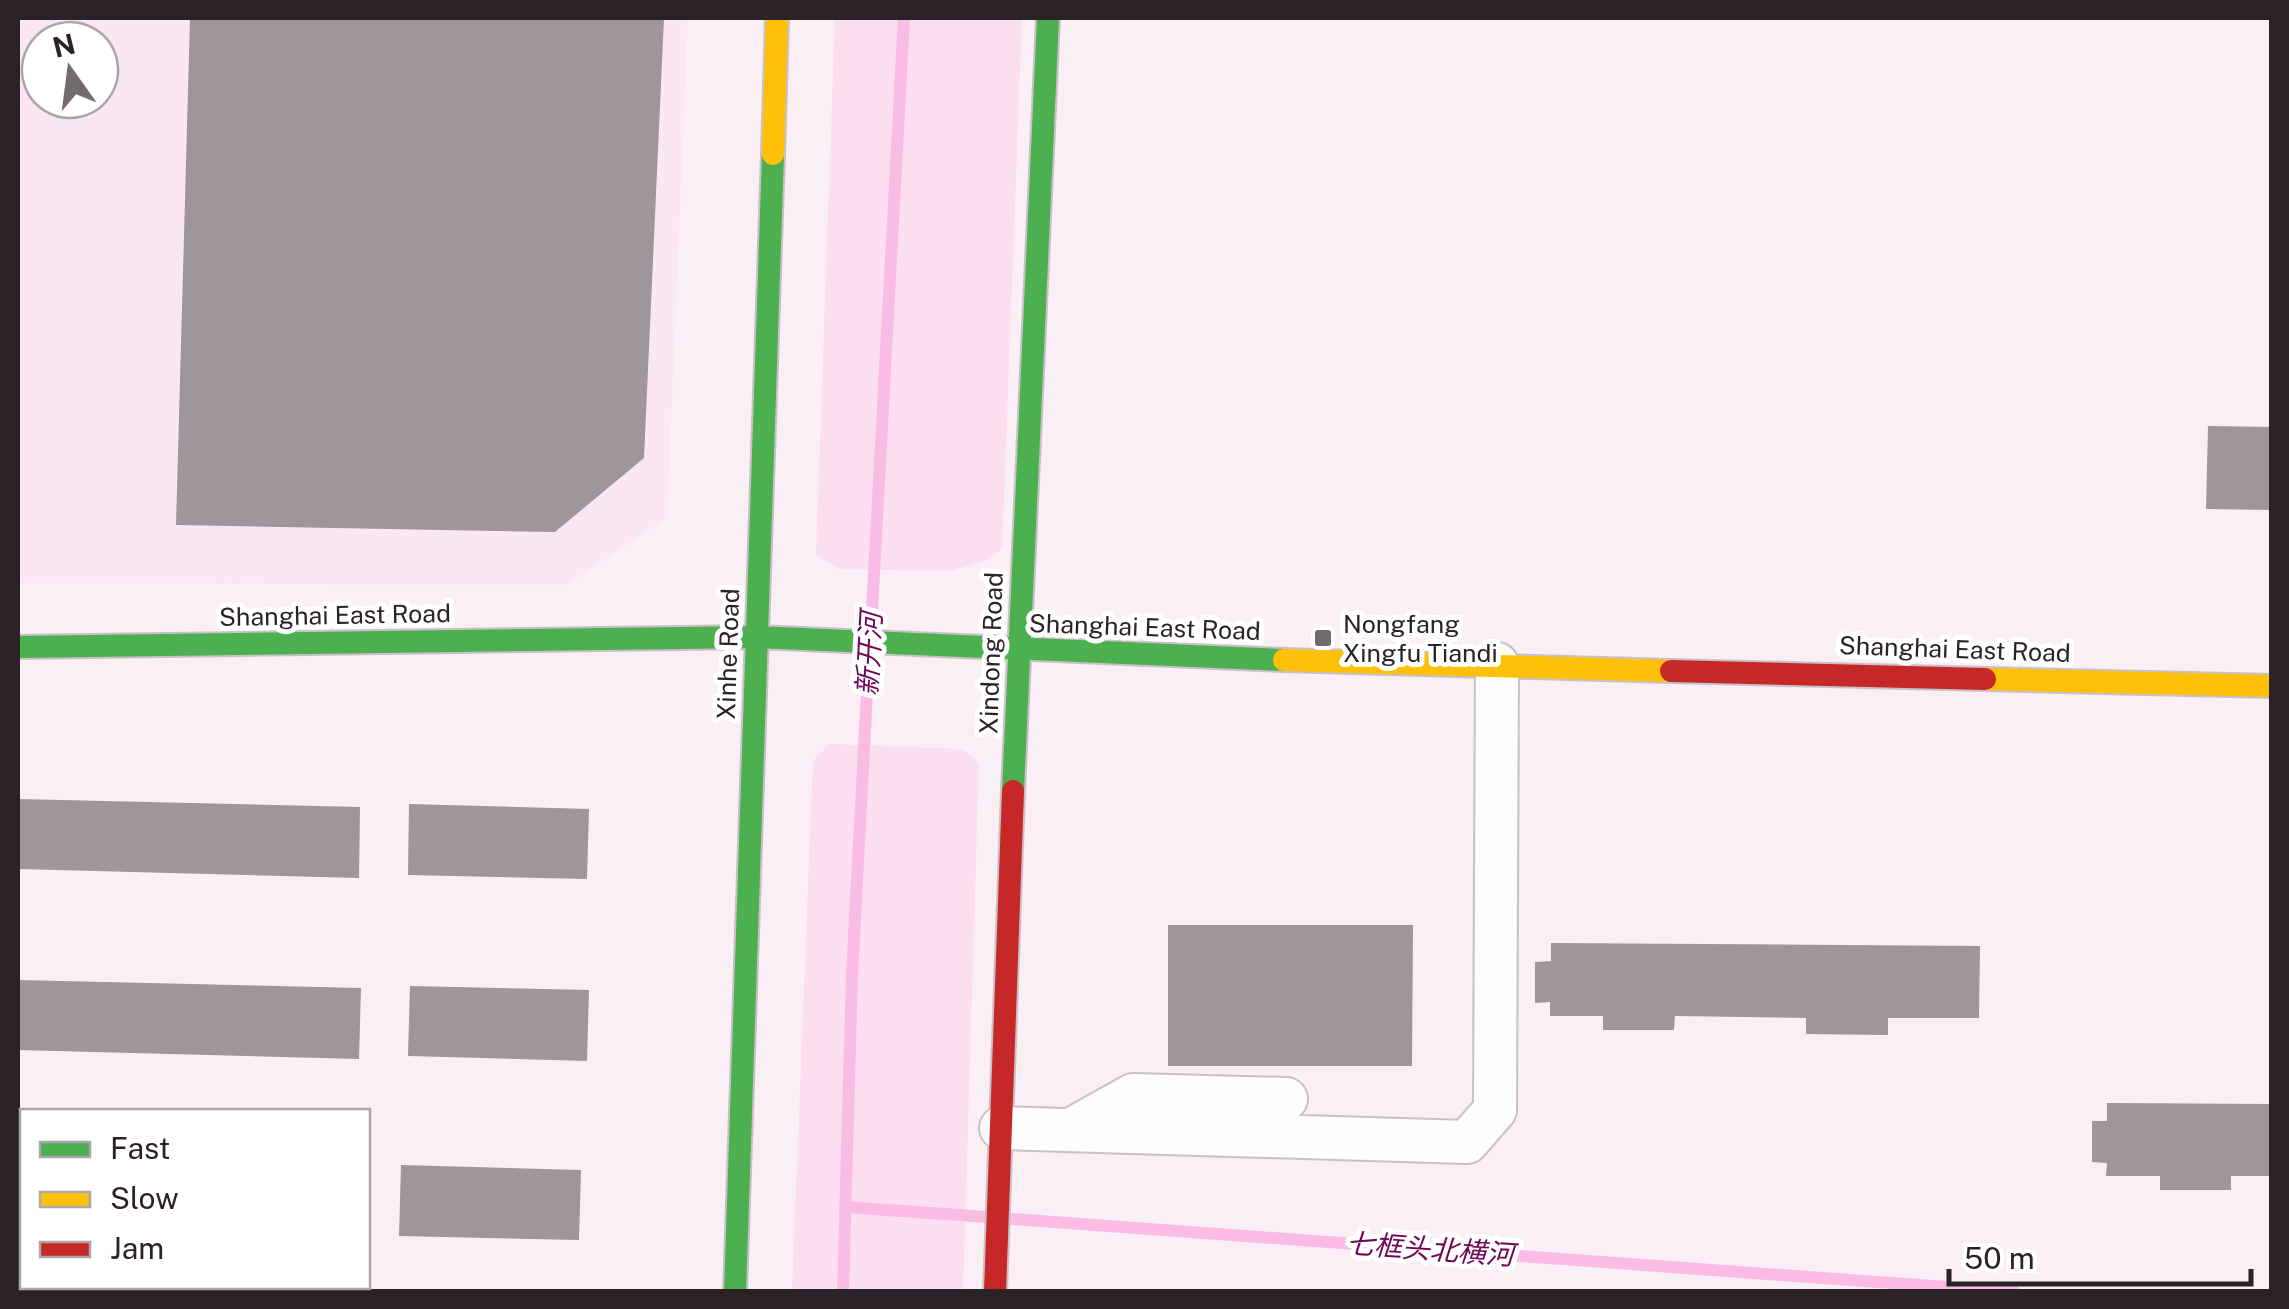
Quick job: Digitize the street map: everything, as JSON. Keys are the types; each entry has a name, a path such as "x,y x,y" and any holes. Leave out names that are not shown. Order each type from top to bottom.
{"street":[{"name":"Xinhe Road","path":"735,1292 777,18"},
{"name":"Xindong Road","path":"995,1292 1018,650 1048,18"},
{"name":"Shanghai East Road","path":"18,646 756,637 1365,663 2272,686"},
{"path":"1001,1143 1072,1129 1467,1142 1496,1110 1497,664"},
{"path":"1072,1129 1133,1094 1286,1099"}],"shaded area":[{"path":"18,18 688,18 667,517 567,585 18,583"},
{"path":"835,18 1022,18 1002,549 985,561 949,571 839,569 816,555"},
{"path":"830,744 963,749 979,763 963,1291 792,1291 813,761"}],"building":[{"path":"190,18 664,18 644,458 555,532 176,525"},
{"path":"2208,426 2272,427 2272,510 2206,509"},
{"path":"18,799 360,807 359,878 18,869"},
{"path":"409,804 589,809 587,879 408,875"},
{"path":"1168,925 1413,925 1412,1066 1168,1066"},
{"path":"1551,943 1980,946 1979,1018 1888,1018 1888,1035 1806,1034 1806,1018 1675,1016 1674,1030 1603,1030 1603,1016 1550,1016 1550,1002 1535,1003 1535,962 1551,961"},
{"path":"18,980 361,988 359,1059 18,1050"},
{"path":"410,986 589,990 587,1061 408,1056"},
{"path":"2107,1103 2272,1104 2272,1176 2231,1176 2231,1190 2160,1190 2160,1176 2106,1176 2107,1163 2092,1162 2092,1121 2107,1121"},
{"path":"18,1158 20,1158 20,1229"},
{"path":"401,1165 581,1170 579,1240 399,1236"}],"waterway":[{"name":"新开河","path":"871,629 904,18"},
{"name":"新开河","path":"843,1292 852,974 869,654"},
{"name":"七框头北横河","path":"845,1207 987,1217"},
{"name":"七框头北横河","path":"1012,1219 2015,1292"}],"traffic: fast":[{"path":"1013,791 1048,18"},
{"path":"735,1292 773,154"},
{"path":"18,647 757,637 1284,660"}],"traffic: slow":[{"path":"773,154 777,18"},
{"path":"1284,660 1671,671"},
{"path":"1985,679 2272,686"}],"traffic: jam":[{"path":"1671,671 1985,679"},
{"path":"995,1292 1013,791"}],"place":[{"name":"Nongfang Xingfu Tiandi","path":"1323,638"}]}
